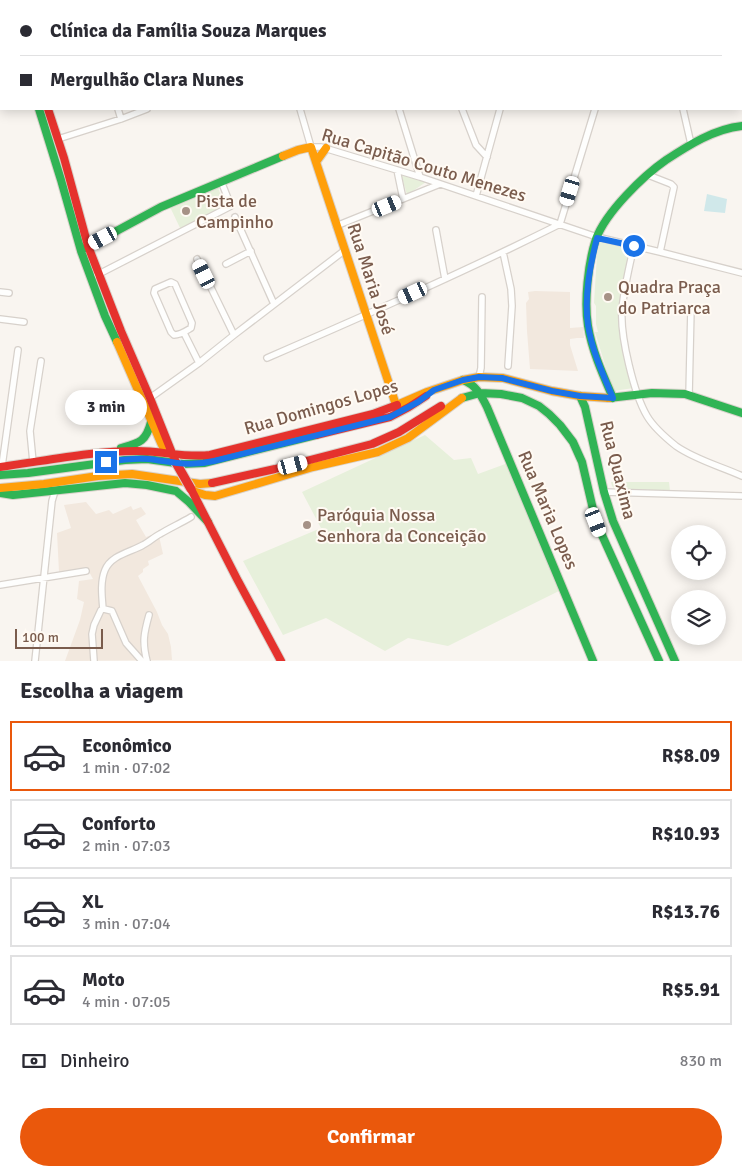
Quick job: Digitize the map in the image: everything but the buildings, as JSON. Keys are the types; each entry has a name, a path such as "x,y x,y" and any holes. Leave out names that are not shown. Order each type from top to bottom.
{"main road":[{"path":"38,110 95,277 150,398 168,440 173,458"},
{"path":"48,110 58,139 84,248"},
{"path":"613,398 598,362 588,324 588,284 597,238 620,203 648,175 667,160 691,144 722,130 742,126"},
{"name":"Rua Capitão Couto Menezes","path":"84,248 161,206 311,146"},
{"name":"Rua Maria José","path":"311,146 396,405"},
{"path":"316,162 326,148"},
{"path":"95,277 105,316 164,448 173,458 192,490 282,661"},
{"name":"Rua Domingos Lopes","path":"104,453 143,451 173,458 210,455 373,414 421,394 463,380 479,377 502,378 580,396 613,398 659,392 689,395 742,413"},
{"name":"Rua Maria Lopes","path":"463,380 472,384 480,393 492,418 593,661"},
{"path":"1,469 130,459 147,459 183,464 204,463 390,417 418,402 434,390"},
{"path":"0,488 122,474 200,484 222,482 384,440 444,405 480,393"},
{"name":"Rua Quaxima","path":"480,393 522,398 539,406 554,418 573,442 586,476 596,522 659,661"},
{"name":"Rua Quaxima","path":"580,396 585,407 610,515 674,661"},
{"path":"192,490 214,496 313,467 378,452 408,438 460,399"},
{"path":"1,469 33,462 104,453 141,442 147,436 152,421"},
{"path":"0,493 13,495 125,483 147,485 176,491 194,506 208,522"}],"street":[{"path":"118,110 121,119"},
{"path":"58,139 144,110"},
{"name":"Rua Maria José","path":"300,110 311,146"},
{"path":"400,110 420,177"},
{"path":"462,110 476,145 487,157"},
{"path":"476,196 500,110"},
{"path":"267,358 445,279 560,224 595,110"},
{"path":"683,110 691,144"},
{"name":"Rua Capitão Couto Menezes","path":"311,146 326,148 420,177 597,238 742,273"},
{"path":"396,170 403,199"},
{"path":"648,175 674,187 660,252"},
{"path":"95,277 231,206 221,181"},
{"path":"336,226 440,184"},
{"path":"236,217 274,304"},
{"path":"436,230 445,279"},
{"path":"634,246 626,280 622,323 638,395 648,418 676,446 696,457 742,476"},
{"path":"150,398 199,363 344,250"},
{"path":"226,264 250,251"},
{"path":"503,252 511,289 512,306 508,366"},
{"path":"197,259 234,334"},
{"path":"170,282 175,284 192,323 191,328 184,333 174,335 171,332 154,293 156,289 170,282"},
{"path":"0,292 8,293"},
{"path":"479,377 481,368 482,298"},
{"path":"689,395 691,308"},
{"path":"0,319 24,322"},
{"path":"184,333 199,363"},
{"path":"1,469 18,350"},
{"path":"33,462 30,431 41,361"},
{"path":"35,661 43,577 52,501 55,491"},
{"path":"604,492 742,496"},
{"path":"94,661 92,629 103,609 101,596 105,571 109,564 118,557 191,517"},
{"path":"0,585 86,571"},
{"path":"103,609 112,611 126,643 142,661"},
{"path":"147,661 143,644 149,614"}],"shaded area":[{"path":"528,292 570,292 570,328 583,327 584,338 570,339 578,371 530,369 526,303 529,299"},
{"path":"86,502 96,514 109,510 113,514 131,506 133,510 141,507 146,514 136,520 146,537 157,533 159,536 163,554 148,561 149,565 138,576 168,634 172,660 65,661 80,620 84,602 77,599 79,581 93,579 87,568 59,572 57,533 71,528 64,505"}],"green space":[{"path":"401,174 426,182 407,195"},
{"path":"217,185 225,206 181,230 170,207"},
{"path":"600,242 631,247 620,312 634,388 613,391 595,332 598,332 596,306 594,303 597,255"},
{"path":"425,435 454,460 471,458 478,474 508,463 561,590 448,646 408,638 385,651 326,618 283,635 243,561 321,528 302,492"},
{"path":"611,482 669,482 670,491 614,488"}],"water":[{"path":"707,194 727,199 725,213 704,211"}],"traffic: fast":[{"path":"39,110 81,251 105,316 117,342"},
{"path":"613,398 595,354 587,316 589,271 596,239 616,206 647,175 666,160 693,143 712,134 742,126"},
{"path":"85,248 161,207 283,156"},
{"path":"463,380 475,388 487,407 593,661"},
{"path":"462,398 480,393 522,398 539,406 549,414 573,442 582,462 596,522 659,661"},
{"path":"609,398 652,393 685,394 742,413"},
{"path":"580,396 585,407 604,492 613,521 675,661"},
{"path":"121,448 141,441 147,434 151,422"},
{"path":"0,475 125,460 147,459 183,464 204,463 316,435"},
{"path":"0,493 13,495 125,483 147,485 176,491 208,522"}],"traffic: slow":[{"path":"283,156 311,147 396,405"},
{"path":"316,162 326,148"},
{"path":"117,342 161,443 164,449 171,454"},
{"path":"397,405 427,392 463,380 479,377 503,378 552,391 580,396 609,398"},
{"path":"193,491 215,496 313,467 378,452 408,438 462,398"},
{"path":"0,488 98,476 132,474 200,484 212,483"}],"traffic: jam":[{"path":"48,110 64,158 88,246 174,458"},
{"path":"316,435 390,417 426,396"},
{"path":"0,467 86,454 120,451 146,451 192,456 210,455 373,414 397,405"},
{"path":"212,483 372,444 399,432 441,406"},
{"path":"175,461 191,489"},
{"path":"191,489 281,661"}],"place":[{"name":"Pista de Campinho","path":"186,211"},
{"name":"Quadra Praça do Patriarca","path":"608,297"},
{"name":"Paróquia Nossa Senhora da Conceição","path":"307,525"}],"route":[{"path":"106,462 147,459 198,464 214,461 390,417 418,402 434,390 463,380 479,377 502,378 580,396 613,398 598,362 589,332 588,284 597,238 634,246"}]}
